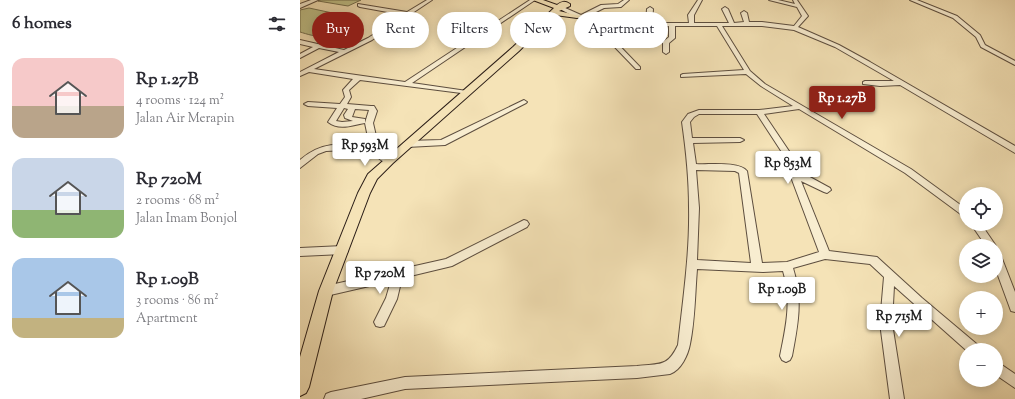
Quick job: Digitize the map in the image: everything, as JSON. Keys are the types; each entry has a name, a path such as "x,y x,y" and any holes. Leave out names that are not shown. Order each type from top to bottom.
{"main road":[{"path":"536,0 563,6"},
{"path":"543,0 563,6 574,12"},
{"path":"300,387 326,291 367,186 372,177 389,160 467,93 563,6 575,0"}],"street":[{"path":"300,6 316,0"},
{"path":"411,12 430,0"},
{"path":"407,83 532,0"},
{"path":"589,12 603,6 619,6 627,0"},
{"path":"692,25 691,17 699,0"},
{"path":"771,0 797,3 805,17 795,28"},
{"path":"912,0 948,12 975,33 980,38 983,46 1015,64"},
{"path":"360,5 397,12"},
{"path":"563,6 574,13"},
{"path":"725,9 732,24"},
{"path":"744,13 747,24"},
{"path":"668,25 763,24 795,28 840,47 1015,150"},
{"path":"666,52 666,42 672,38 672,25"},
{"path":"719,25 748,72 763,85 908,171 959,209"},
{"path":"300,74 372,38"},
{"path":"300,42 312,45"},
{"path":"300,56 314,48"},
{"path":"327,48 345,52"},
{"path":"619,48 638,68"},
{"path":"307,70 357,79 407,83 467,93"},
{"path":"683,76 748,72"},
{"path":"357,79 346,90 348,97 332,120 333,123 351,125 360,121"},
{"path":"865,82 880,84 902,83"},
{"path":"407,144 442,143 524,102"},
{"path":"308,104 373,109 369,123 375,150 380,156 389,160"},
{"path":"352,107 348,115 349,118 369,123"},
{"path":"331,399 405,383 637,372 670,368 677,361 684,345 692,264 694,208 692,167 686,122 692,114 707,112 759,112 802,107"},
{"path":"759,112 793,163 795,177 825,255"},
{"path":"688,141 740,140"},
{"path":"300,165 315,153 326,148 335,147 375,150"},
{"path":"692,167 736,168 743,171 757,267"},
{"path":"795,177 805,178 827,190"},
{"path":"326,291 452,261 524,224"},
{"path":"300,252 342,250"},
{"path":"692,264 757,267 787,266 803,260 825,255 873,260 889,276 967,343"},
{"path":"786,356 795,303 792,281 787,266"},
{"path":"380,322 391,299 398,274"},
{"path":"1003,275 1015,307"},
{"path":"889,276 886,323 897,399"},
{"path":"1003,373 1015,382"}],"green space":[{"path":"361,0 348,6 318,1"},
{"path":"309,8 328,12 312,12 312,35 300,32 300,10"}]}
